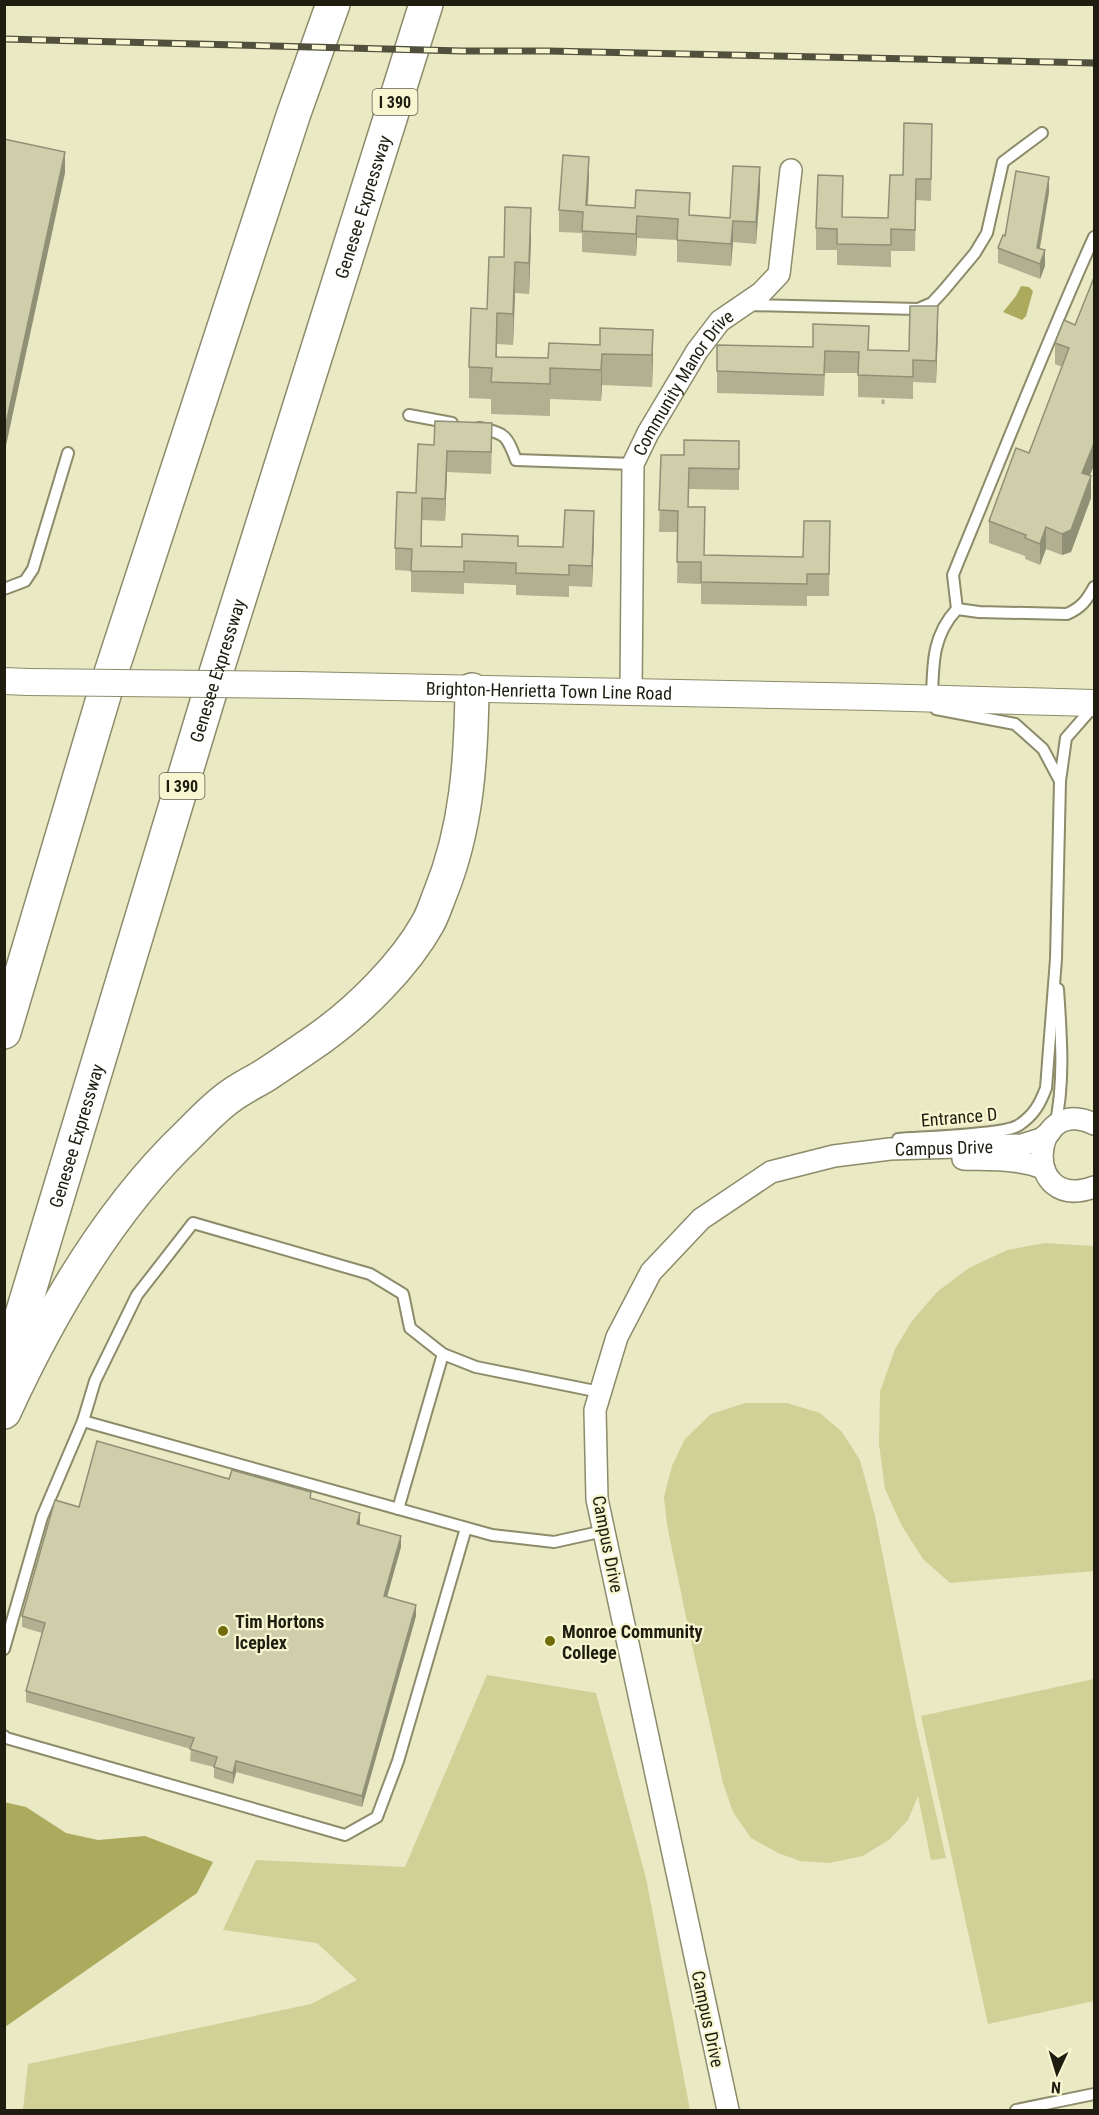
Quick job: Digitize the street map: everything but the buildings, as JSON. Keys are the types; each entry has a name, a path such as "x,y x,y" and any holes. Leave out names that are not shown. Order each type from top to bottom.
{"highway":[{"path":"294,112 318,4"},
{"path":"4,1032 107,685 294,112 333,4"},
{"name":"Genesee Expressway","path":"4,1374 210,692 426,5"},
{"path":"4,1412 82,1268 121,1210 187,1136 231,1095 268,1073 321,1036 370,996 402,959 428,923 454,858 461,828 471,743 472,690"}],"street":[{"name":"Community Manor Drive","path":"631,692 633,464 648,433 697,351 724,316 761,293 778,274 790,170"},
{"name":"Brighton-Henrietta Town Line Road","path":"16,681 874,697 932,704 1095,704"},
{"name":"Campus Drive","path":"728,2110 597,1499 595,1410 617,1337 651,1272 701,1219 771,1172 834,1156 890,1149 1022,1145 1041,1139 1065,1121 1076,1119 1095,1124"},
{"path":"1052,1130 1042,1146 1041,1158 1050,1180 1072,1191 1084,1191 1095,1187"},
{"name":"Campus Drive","path":"834,1156 992,1160 1036,1165 1044,1169"}],"lane":[{"path":"741,305 918,309 932,303 975,253 987,233 1002,162 1042,133"},
{"path":"1060,781 1042,749 1015,724 932,704 934,659 938,638 948,619 957,609 953,575 1064,305 1095,237"},
{"path":"409,415 495,431 508,440 516,460 633,464"},
{"path":"4,589 25,581 33,569 68,453"},
{"path":"957,609 979,612 1067,614 1078,609 1095,587"},
{"name":"Entrance D","path":"834,1156 880,1140 1000,1131 1017,1127 1039,1107 1046,1088 1056,959 1060,781 1066,738 1095,704"},
{"name":"Entrance D","path":"1052,1130 1058,1111 1060,1086 1056,959"},
{"path":"4,1649 42,1516 83,1421 95,1381 136,1295 193,1223 370,1274 403,1294 410,1328 443,1354 476,1367 600,1392"},
{"path":"398,1509 443,1354"},
{"path":"83,1421 492,1535 554,1542 604,1531"},
{"path":"4,1736 17,1742 345,1835 377,1816 398,1761 466,1528"},
{"path":"1016,2110 1095,2094"}],"path":[{"path":"883,398 883,404"}],"shaded area":[{"path":"1021,286 1029,287 1033,291 1026,316 1022,320 1003,312"},
{"path":"1045,1243 1094,1246 1094,1571 950,1583 923,1559 902,1526 885,1489 879,1444 880,1392 895,1349 912,1321 937,1292 969,1268 1007,1250"},
{"path":"745,1403 787,1403 820,1413 842,1432 860,1460 875,1516 917,1729 946,1858 931,1860 918,1796 908,1820 890,1839 863,1856 829,1863 800,1861 778,1853 751,1838 733,1812 723,1783 690,1636 667,1525 664,1497 672,1466 685,1439 711,1414"},
{"path":"487,1675 596,1693 646,1878 690,2110 23,2110 28,2064 311,2004 357,1980 317,1943 223,1930 256,1860 405,1867"},
{"path":"1094,1679 1094,2001 988,2024 921,1716"},
{"path":"4,1802 26,1807 66,1833 98,1840 145,1836 213,1862 197,1893 5,2027"}],"railway":[{"path":"4,39 462,51 1094,63"}],"place":[{"name":"Tim Hortons Iceplex","path":"223,1631"},
{"name":"Monroe Community College","path":"550,1641"}]}
